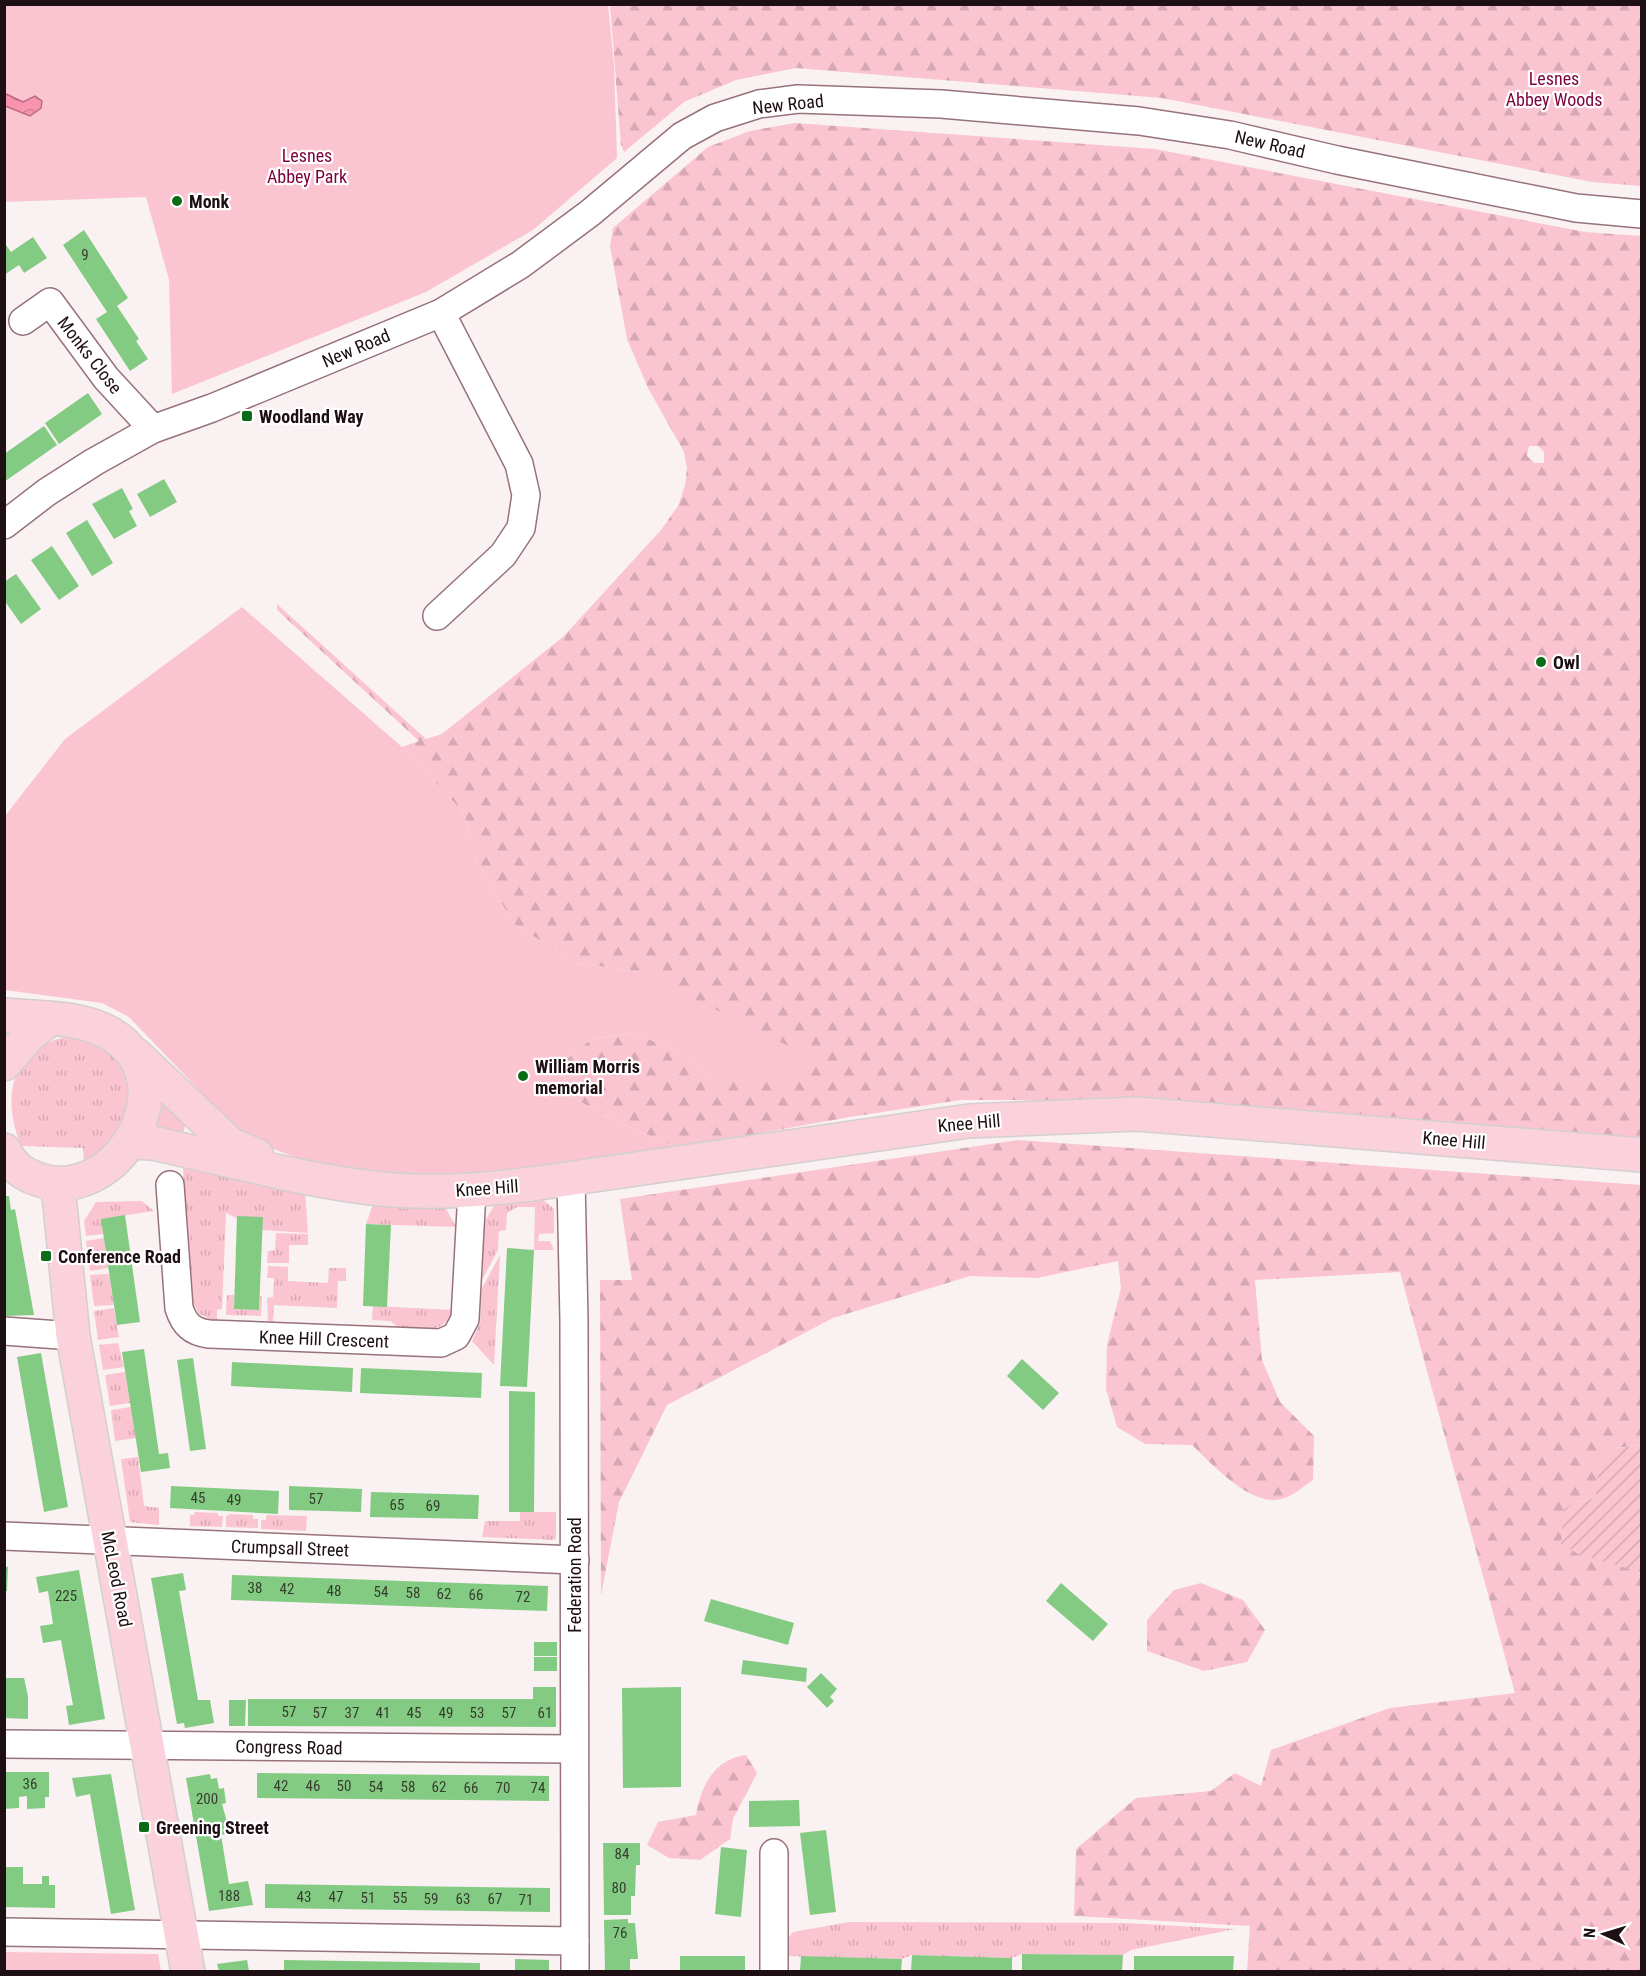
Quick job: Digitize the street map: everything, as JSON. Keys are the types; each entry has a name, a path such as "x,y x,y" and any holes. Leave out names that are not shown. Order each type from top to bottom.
{"main road":[{"name":"Knee Hill","path":"4,1015 90,1025 112,1035 230,1144 300,1175"},
{"path":"4,1064 30,1034 49,1020"},
{"name":"Knee Hill","path":"58,1185 78,1183 120,1155 130,1142 146,1109 146,1087 132,1052"},
{"name":"Knee Hill","path":"130,1142 152,1143 300,1175 381,1188 472,1191 571,1179 969,1121 1137,1114 1641,1155"},
{"path":"4,1150 10,1162 28,1176 58,1185"},
{"name":"McLeod Road","path":"58,1185 73,1335 188,1971"}],"street":[{"name":"New Road","path":"4,525 56,486 153,429 212,408 441,313 520,266 590,213 682,136 715,118 759,104 798,99 941,104 1138,121 1230,135 1337,160 1576,208 1641,214"},
{"name":"Monks Close","path":"23,321 50,302 106,378 153,429"},
{"path":"437,616 502,555 520,528 526,495 519,464 441,313"},
{"name":"Federation Road","path":"571,1179 575,1560 575,1971"},
{"name":"Knee Hill Crescent","path":"170,1185 179,1308 186,1325 194,1330 209,1334 441,1343 456,1336 465,1319 472,1191"},
{"path":"4,1332 73,1335"},
{"name":"Crumpsall Street","path":"4,1536 575,1560"},
{"name":"Congress Road","path":"4,1744 574,1749"},
{"path":"774,1853 774,1971"},
{"path":"4,1932 575,1941"}],"green space":[{"name":"Lesnes Abbey Park","path":"4,5 608,5 614,65 617,158 533,230 426,292 172,394 169,280 146,197 5,202"},
{"name":"Lesnes Abbey Woods","path":"610,5 1641,5 1641,186 1592,182 1162,98 796,68 736,80 684,102 624,152 621,145"},
{"path":"795,123 1155,149 1585,232 1641,236 1641,1141 1125,1103 960,1100 678,1148 624,1125 567,1095 562,1063 591,1039 634,1033 680,1052 715,1079 641,972 575,963 514,924 477,862 463,812 402,747 419,741 277,610 277,604 426,739 442,734 564,636 661,530 678,506 685,486 687,468 684,452 648,388 627,339 610,246 613,228 708,147 750,131","holes":["1529,446 1538,446 1544,452 1544,463 1535,463 1527,456"]},
{"path":"242,607 402,747 463,812 477,862 514,924 575,963 641,972 814,1059 810,1077 772,1082 715,1079 680,1052 634,1033 591,1039 562,1063 567,1095 624,1125 678,1148 531,1172 382,1177 299,1159 244,1137 129,1017 102,1003 5,990 5,816 65,739"},
{"path":"76,1035 101,1044 114,1052 122,1062 127,1074 131,1099 125,1123 118,1134 84,1164 83,1148 21,1146 12,1107 17,1073 25,1060 38,1048 55,1040"},
{"path":"160,1100 188,1115 181,1141 151,1133"},
{"path":"1018,1140 1641,1185 1641,1445 1616,1448 1596,1498 1575,1502 1626,1566 1641,1572 1641,1971 1247,1971 1250,1926 1074,1916 1076,1849 1136,1798 1211,1791 1235,1773 1261,1786 1271,1750 1390,1708 1515,1693 1400,1272 1255,1280 1262,1360 1280,1402 1314,1436 1313,1480 1294,1494 1281,1499 1269,1500 1245,1491 1221,1473 1192,1445 1145,1444 1117,1427 1106,1389 1107,1345 1121,1288 1118,1261 1037,1278 970,1276 833,1318 667,1405 619,1502 601,1595 600,1280 632,1280 620,1199"},
{"path":"187,1164 305,1191 308,1233 262,1230 226,1213 222,1309 217,1310 217,1322 199,1314 191,1299 183,1168"},
{"path":"542,1199 554,1209 554,1233 539,1234 538,1241 550,1241 554,1250 534,1250 535,1207 517,1207 507,1213 506,1230 499,1231 498,1250 482,1280 485,1221 494,1206"},
{"path":"142,1201 154,1211 102,1219 103,1234 86,1236 84,1221 96,1202"},
{"path":"374,1202 445,1207 456,1227 366,1224"},
{"path":"276,1233 308,1234 308,1245 289,1245 289,1263 267,1263 268,1251 275,1250"},
{"path":"104,1238 108,1268 90,1271 86,1241"},
{"path":"500,1255 494,1365 472,1341 480,1323 482,1288"},
{"path":"268,1266 288,1267 288,1281 328,1283 329,1268 346,1268 346,1281 338,1281 337,1308 274,1305 273,1322 268,1321 267,1298 273,1297 274,1278 267,1278"},
{"path":"109,1274 114,1305 94,1306 90,1275"},
{"path":"227,1295 234,1295 234,1309 259,1310 260,1296 262,1296 261,1316 226,1315"},
{"path":"373,1306 454,1310 450,1318 438,1327 415,1329 398,1328 391,1321 372,1320"},
{"path":"114,1308 119,1337 98,1340 94,1311"},
{"path":"118,1343 124,1367 103,1370 99,1345"},
{"path":"125,1372 130,1403 110,1406 105,1375"},
{"path":"131,1407 136,1438 115,1441 111,1410"},
{"path":"1641,1445 1641,1572 1580,1555 1561,1544 1564,1510 1575,1502 1596,1498 1598,1463 1616,1448"},
{"path":"138,1457 144,1506 159,1508 159,1525 130,1522 121,1459"},
{"path":"195,1512 218,1513 218,1516 223,1516 222,1527 190,1526 190,1515 194,1515"},
{"path":"520,1512 556,1512 556,1538 554,1540 482,1537 485,1521 520,1521"},
{"path":"230,1514 253,1515 253,1519 258,1519 258,1528 226,1527 226,1516"},
{"path":"266,1515 307,1516 306,1531 261,1529 261,1520 266,1520"},
{"path":"1201,1583 1243,1600 1265,1630 1247,1662 1204,1671 1147,1651 1147,1620 1174,1590"},
{"path":"746,1755 757,1773 733,1819 730,1839 700,1860 669,1858 647,1845 658,1822 696,1815 701,1794 717,1768 725,1762"},
{"path":"849,1922 1125,1923 1235,1929 1131,1950 1123,1955 1022,1954 1012,1958 912,1955 902,1959 783,1956 782,1945 793,1932"},
{"path":"5,1952 158,1954 161,1971 5,1971"}],"water":[{"path":"4,93 23,102 35,96 42,101 41,108 30,116 5,106"}],"building":[{"path":"84,230 128,298 117,306 139,339 136,341 148,359 130,371 96,319 107,312 63,245"},
{"path":"33,237 47,258 24,273 19,265 4,275 4,242 11,252"},
{"path":"88,393 102,414 59,444 45,423"},
{"path":"44,426 57,445 4,482 4,454"},
{"path":"164,479 177,502 150,517 137,494"},
{"path":"122,488 133,509 129,511 137,526 114,539 92,504"},
{"path":"87,520 113,563 92,576 66,533"},
{"path":"52,546 79,586 59,600 31,560"},
{"path":"16,574 41,609 21,624 4,600 4,582"},
{"path":"4,1196 9,1196 11,1210 15,1209 34,1315 4,1316"},
{"path":"125,1215 140,1322 117,1325 101,1219"},
{"path":"237,1216 263,1217 259,1310 234,1309"},
{"path":"366,1224 391,1225 387,1307 363,1306"},
{"path":"507,1248 534,1250 527,1387 500,1386"},
{"path":"144,1349 159,1454 168,1453 170,1468 141,1472 122,1352"},
{"path":"41,1353 68,1507 44,1512 17,1357"},
{"path":"193,1358 206,1449 190,1451 177,1360"},
{"path":"1022,1359 1059,1393 1043,1410 1007,1376"},
{"path":"232,1362 353,1368 352,1392 231,1386"},
{"path":"361,1368 482,1373 481,1398 360,1393"},
{"path":"509,1391 535,1392 534,1512 509,1512"},
{"path":"171,1486 279,1491 278,1514 170,1508"},
{"path":"289,1486 362,1489 361,1512 289,1510"},
{"path":"371,1492 479,1495 478,1519 370,1517"},
{"path":"4,1566 8,1567 7,1591 4,1591"},
{"path":"79,1570 105,1719 69,1725 66,1706 73,1705 61,1640 43,1643 40,1626 53,1624 48,1591 39,1593 36,1577"},
{"path":"183,1573 186,1590 179,1591 198,1700 210,1700 214,1723 185,1728 184,1723 177,1724 151,1578"},
{"path":"232,1575 548,1586 547,1611 231,1600"},
{"path":"1061,1583 1108,1624 1093,1641 1046,1601"},
{"path":"711,1599 794,1623 788,1645 704,1621"},
{"path":"534,1642 557,1642 557,1656 534,1656"},
{"path":"534,1657 557,1657 557,1671 534,1671"},
{"path":"743,1660 807,1668 806,1682 741,1674"},
{"path":"821,1673 837,1689 830,1697 834,1701 827,1708 807,1687"},
{"path":"6,1678 24,1678 28,1696 28,1719 4,1718"},
{"path":"533,1687 556,1687 556,1727 248,1726 248,1699 533,1699"},
{"path":"681,1687 681,1787 623,1788 622,1688"},
{"path":"229,1700 246,1700 245,1726 229,1726"},
{"path":"4,1772 49,1772 49,1797 45,1797 45,1808 27,1809 27,1796 19,1797 19,1808 4,1809"},
{"path":"257,1773 549,1776 549,1801 257,1798"},
{"path":"111,1774 135,1910 111,1914 90,1794 76,1797 72,1778"},
{"path":"210,1774 211,1779 217,1778 219,1789 224,1788 226,1803 222,1804 230,1833 221,1835 229,1884 248,1881 253,1905 209,1911 186,1778"},
{"path":"799,1800 800,1826 749,1827 749,1801"},
{"path":"826,1830 836,1912 810,1915 800,1833"},
{"path":"603,1843 640,1843 640,1865 636,1865 635,1896 631,1896 631,1915 604,1915"},
{"path":"721,1847 747,1850 741,1917 715,1914"},
{"path":"4,1867 23,1867 23,1884 42,1884 42,1876 49,1876 49,1885 55,1885 55,1908 4,1907"},
{"path":"265,1884 550,1888 550,1912 265,1908"},
{"path":"628,1919 628,1923 635,1923 638,1959 630,1959 630,1971 605,1971 604,1920"},
{"path":"1022,1954 1123,1955 1122,1971 1022,1971"},
{"path":"912,1955 1012,1958 1012,1971 911,1971"},
{"path":"680,1956 745,1956 745,1971 680,1971"},
{"path":"801,1956 902,1959 901,1971 800,1971"},
{"path":"1134,1956 1234,1956 1233,1971 1134,1971"},
{"path":"515,1959 549,1960 549,1971 515,1971"},
{"path":"247,1960 249,1971 219,1971 217,1964"},
{"path":"284,1960 480,1963 480,1971 284,1971"}],"place":[{"name":"Monk","path":"177,201"},
{"name":"Woodland Way","path":"247,416"},
{"name":"Owl","path":"1541,662"},
{"name":"William Morris memorial","path":"523,1076"},
{"name":"Conference Road","path":"46,1256"},
{"name":"Greening Street","path":"144,1827"}]}
